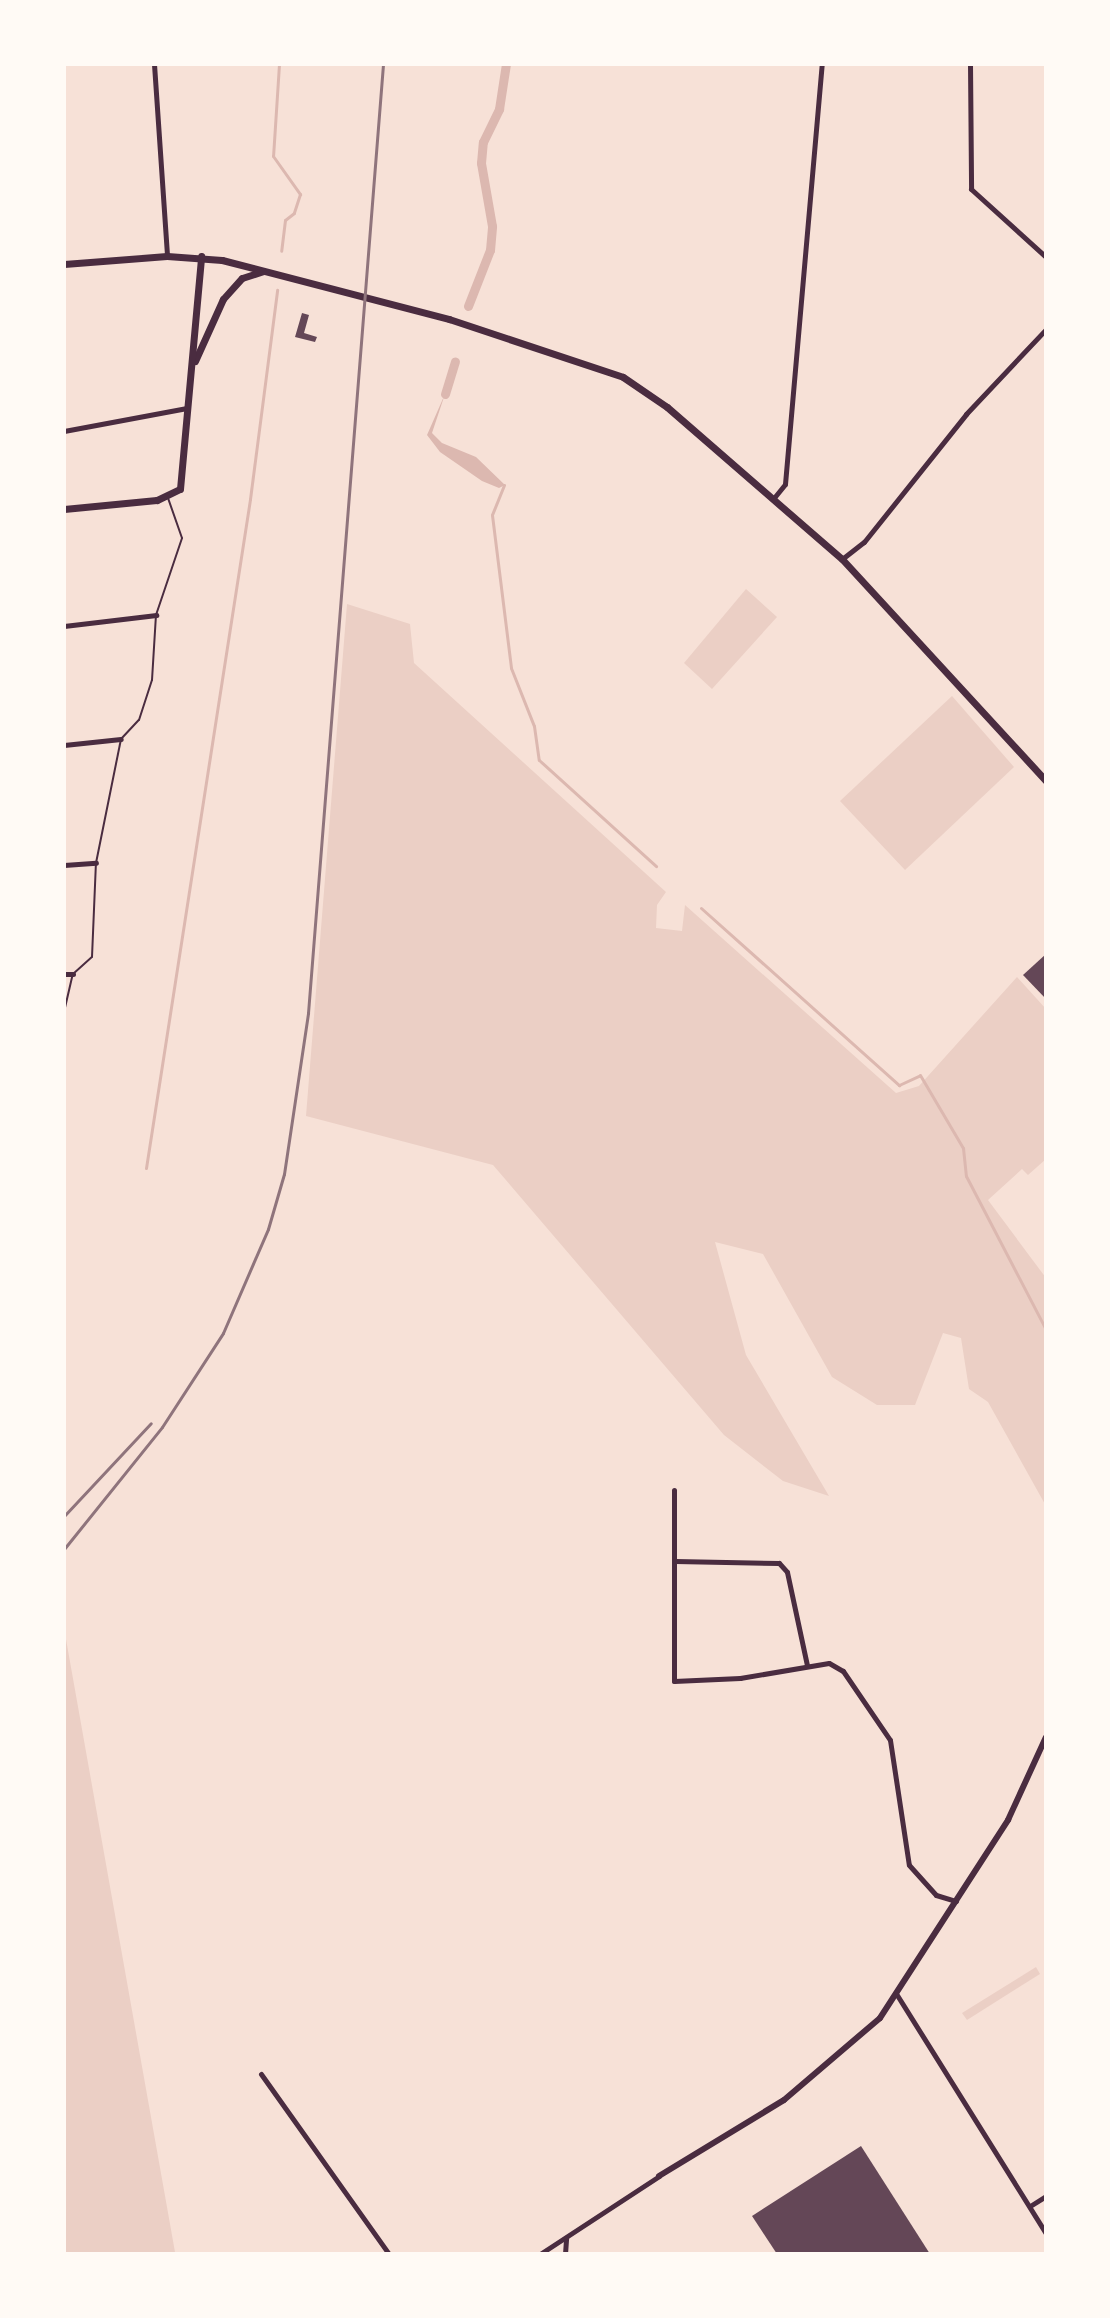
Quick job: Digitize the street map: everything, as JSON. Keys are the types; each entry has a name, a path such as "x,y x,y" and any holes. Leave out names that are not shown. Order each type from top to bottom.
{"main road":[{"path":"64,509 168,497 180,489 184,475 201,256"},
{"path":"64,264 201,256 278,272 584,360 623,377 667,407 842,559 1046,781"},
{"path":"190,379 212,317 234,285 249,273 278,272"}],"street":[{"path":"154,64 167,256"},
{"path":"773,499 785,484 822,64"},
{"path":"970,64 971,189 1046,257"},
{"path":"842,559 864,542 966,414 1046,329"},
{"path":"64,431 187,408"},
{"path":"64,626 156,615"},
{"path":"64,745 121,739"},
{"path":"64,865 96,863"},
{"path":"64,974 73,974"},
{"path":"674,1490 674,1681 740,1678 829,1663 843,1671 890,1740 897,1812 909,1865 936,1895 957,1901"},
{"path":"675,1561 779,1563 787,1572 807,1665"},
{"path":"540,2254 659,2176 784,2100 865,2032 897,1995 1008,1820 1046,1737"},
{"path":"897,1995 1046,2233"},
{"path":"261,2074 389,2254"},
{"path":"1030,2206 1046,2196"},
{"path":"565,2254 566,2237"}],"lane":[{"path":"64,1012 73,974 92,957 96,863 121,739 139,720 152,680 156,615 182,538 168,497"}],"shaded area":[{"path":"445,394 432,433 442,443 476,457 505,485 499,488 482,481 440,452 427,435"},
{"path":"746,589 777,617 712,689 684,663"},
{"path":"347,604 410,624 414,663 666,892 657,905 656,928 682,931 685,905 896,1093 919,1086 1017,977 1046,1009 1046,1159 1028,1175 1022,1169 988,1200 1046,1278 1046,1506 988,1402 969,1389 961,1338 943,1333 915,1405 877,1405 832,1377 763,1254 715,1242 746,1355 829,1496 783,1481 724,1435 493,1165 306,1116"},
{"path":"952,696 1014,767 905,870 840,801"},
{"path":"64,1628 175,2252 177,2254 64,2254"},
{"path":"1036,1967 1040,1974 967,2020 962,2013"}],"building":[{"path":"302,313 309,315 304,333 317,337 315,342 295,337"},
{"path":"1046,954 1046,999 1023,975"},
{"path":"861,2146 930,2254 777,2254 752,2216"}],"waterway":[{"path":"279,64 273,156 300,194 294,213 285,220 281,251"},
{"path":"468,306 490,250 492,226 481,163 483,142 499,109 506,64"},
{"path":"146,1168 250,499 277,290"},
{"path":"445,394 455,362"},
{"path":"504,485 492,515 511,668 534,726 539,760 656,866"},
{"path":"701,908 899,1085 920,1075 963,1148 966,1176 1046,1330"}],"railway":[{"path":"64,1549 162,1427 223,1333 268,1229 284,1174 308,1013 383,64"},
{"path":"64,1516 151,1423"}]}
